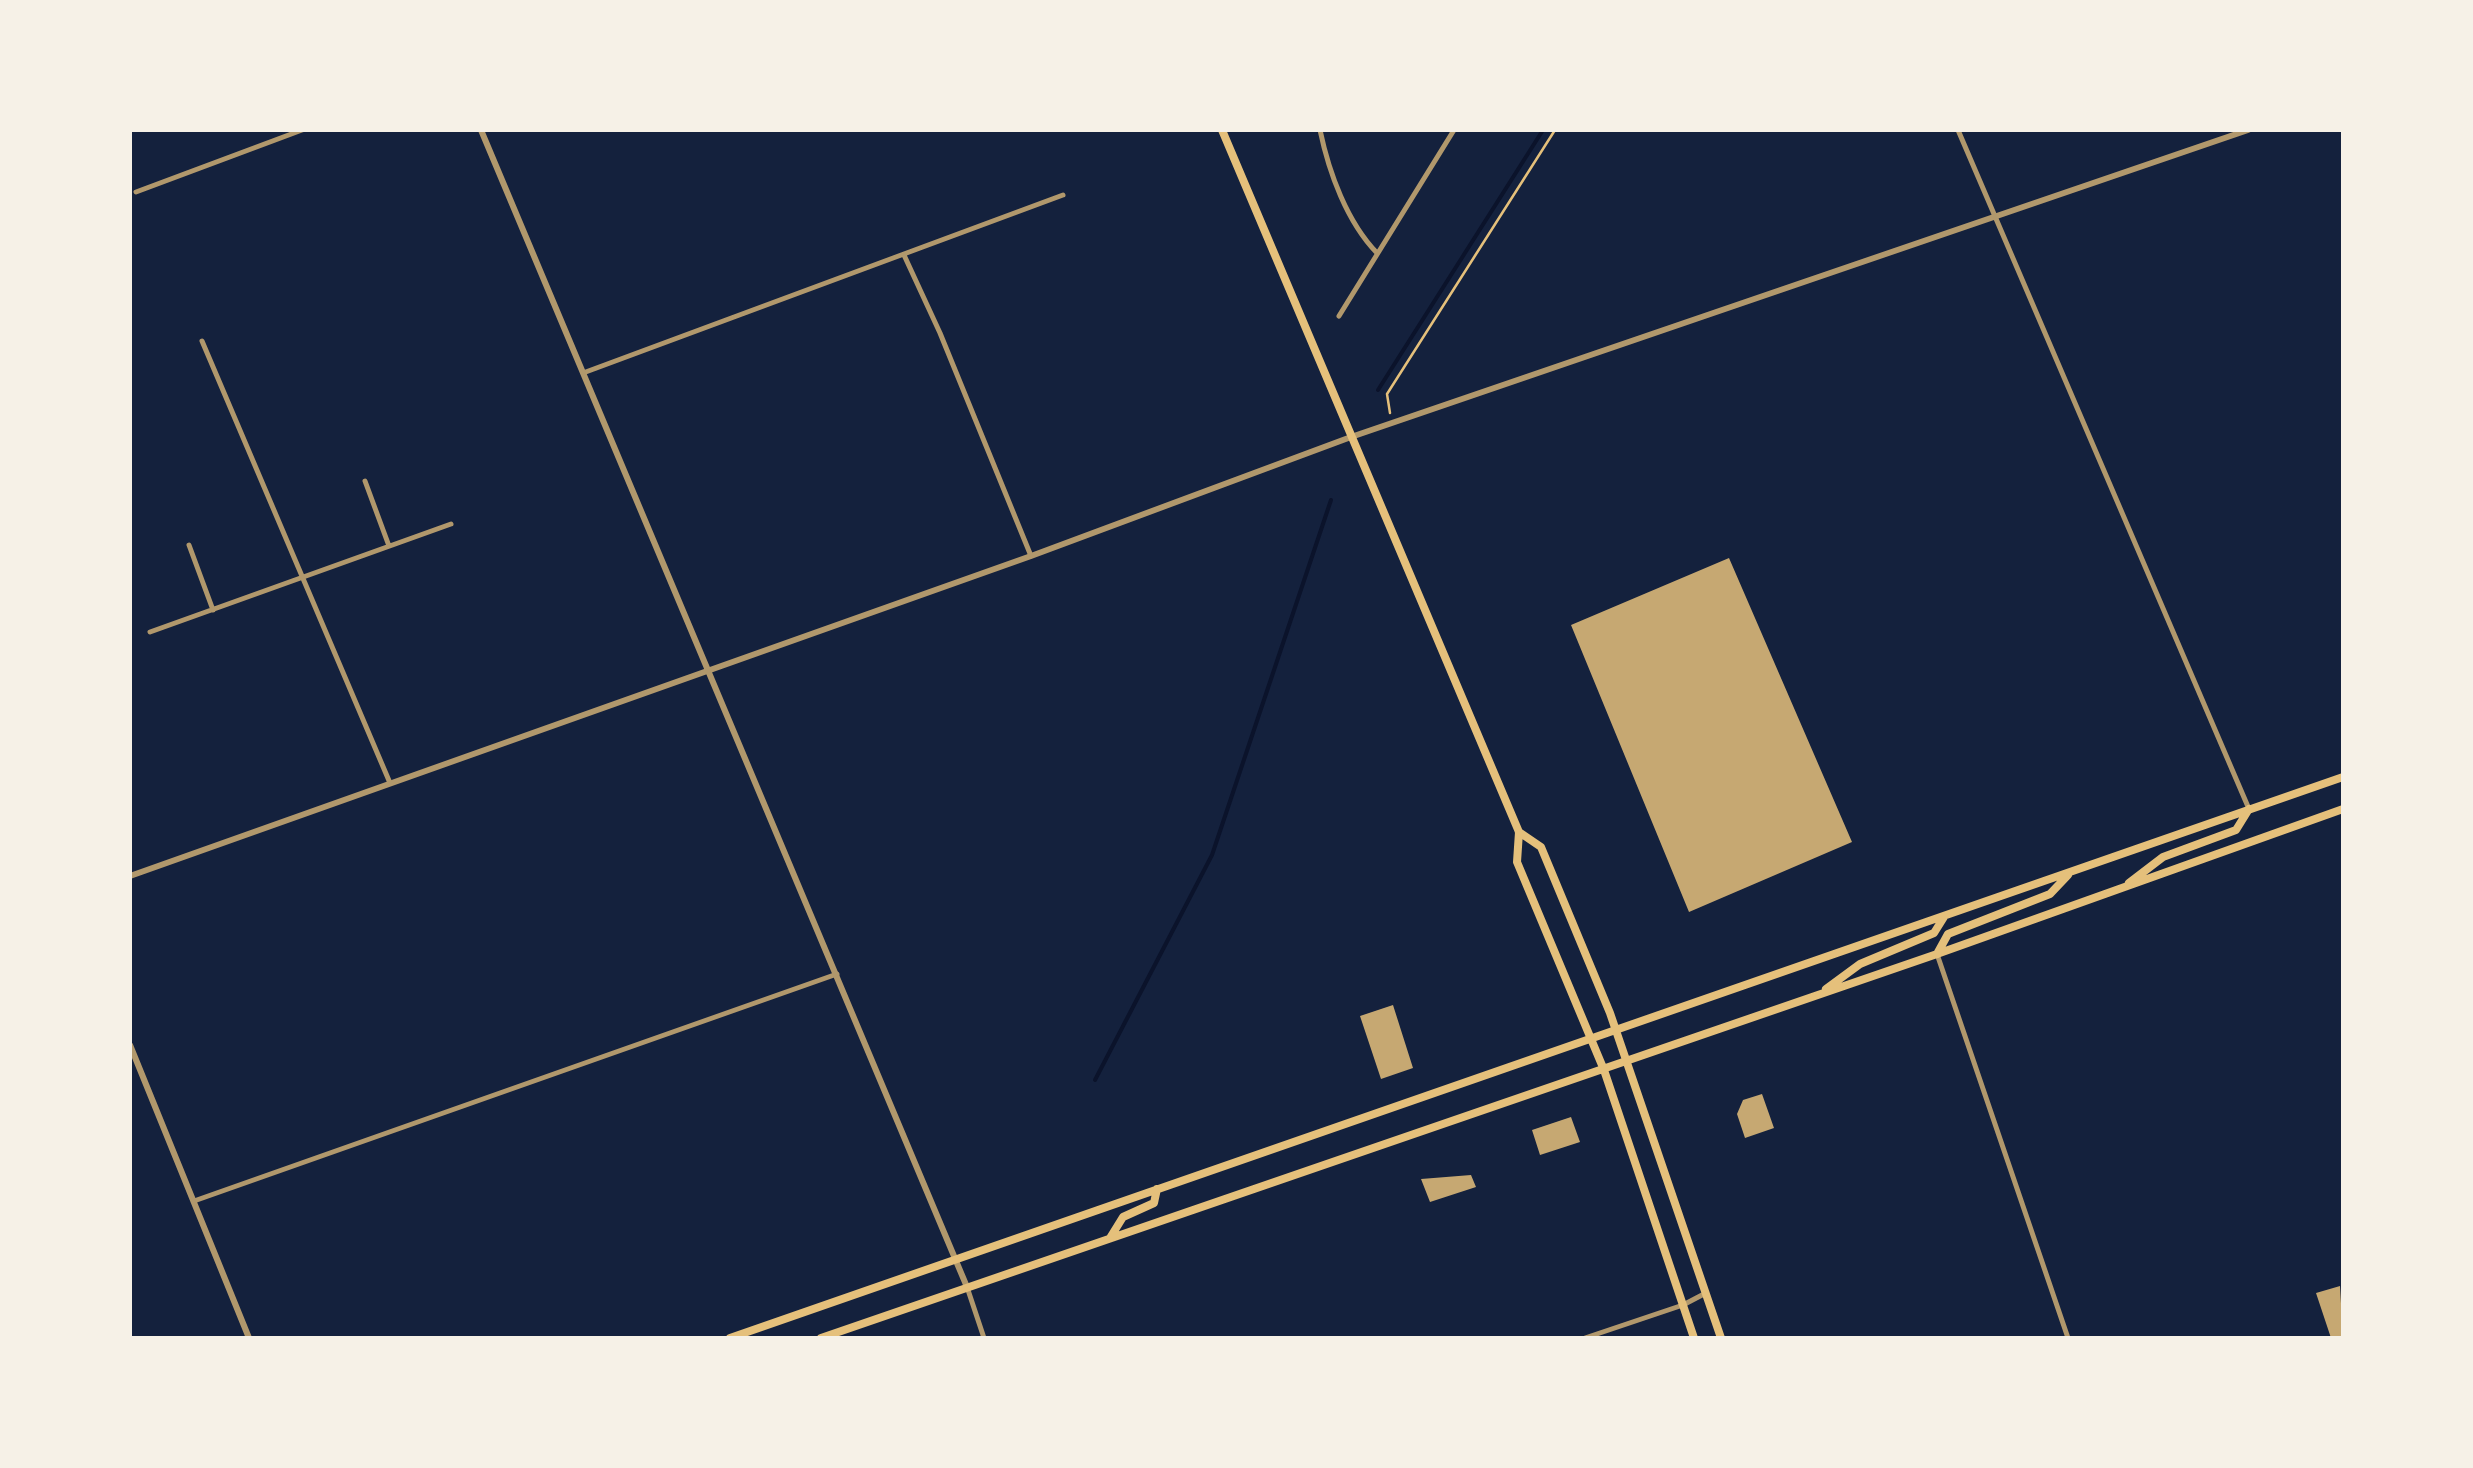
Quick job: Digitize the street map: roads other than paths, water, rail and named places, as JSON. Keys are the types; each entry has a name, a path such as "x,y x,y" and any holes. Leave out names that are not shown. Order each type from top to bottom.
{"main road":[{"path":"1222,130 1519,832 1516,862 1604,1070 1694,1338"},
{"path":"730,1338 2343,777"},
{"path":"2124,888 2163,857 2236,830 2249,810"},
{"path":"821,1338 1604,1070 2343,810"},
{"path":"1519,832 1542,847 1615,1030 1721,1338"},
{"path":"1937,954 1948,934 2050,894 2072,872"},
{"path":"1819,995 1860,964 1934,933 1944,916"},
{"path":"1110,1238 1123,1217 1154,1203 1157,1189"}],"street":[{"path":"136,192 302,130"},
{"path":"480,130 956,1259 984,1338"},
{"path":"1320,130 1324,152 1359,234 1377,253"},
{"path":"1339,316 1454,130"},
{"path":"1958,130 2249,810"},
{"path":"130,876 1032,556 1352,437 2248,130"},
{"path":"583,372 1063,195"},
{"path":"904,255 1032,556"},
{"path":"202,341 390,783"},
{"path":"365,481 389,546"},
{"path":"150,632 451,524"},
{"path":"189,545 212,610"},
{"path":"1937,954 2068,1338"},
{"path":"194,1202 837,974"},
{"path":"130,1044 249,1338"},
{"path":"1585,1338 1683,1305 1704,1294"}],"waterway":[{"path":"1378,390 1543,130"},
{"path":"1095,1080 1212,855 1331,500"}]}
